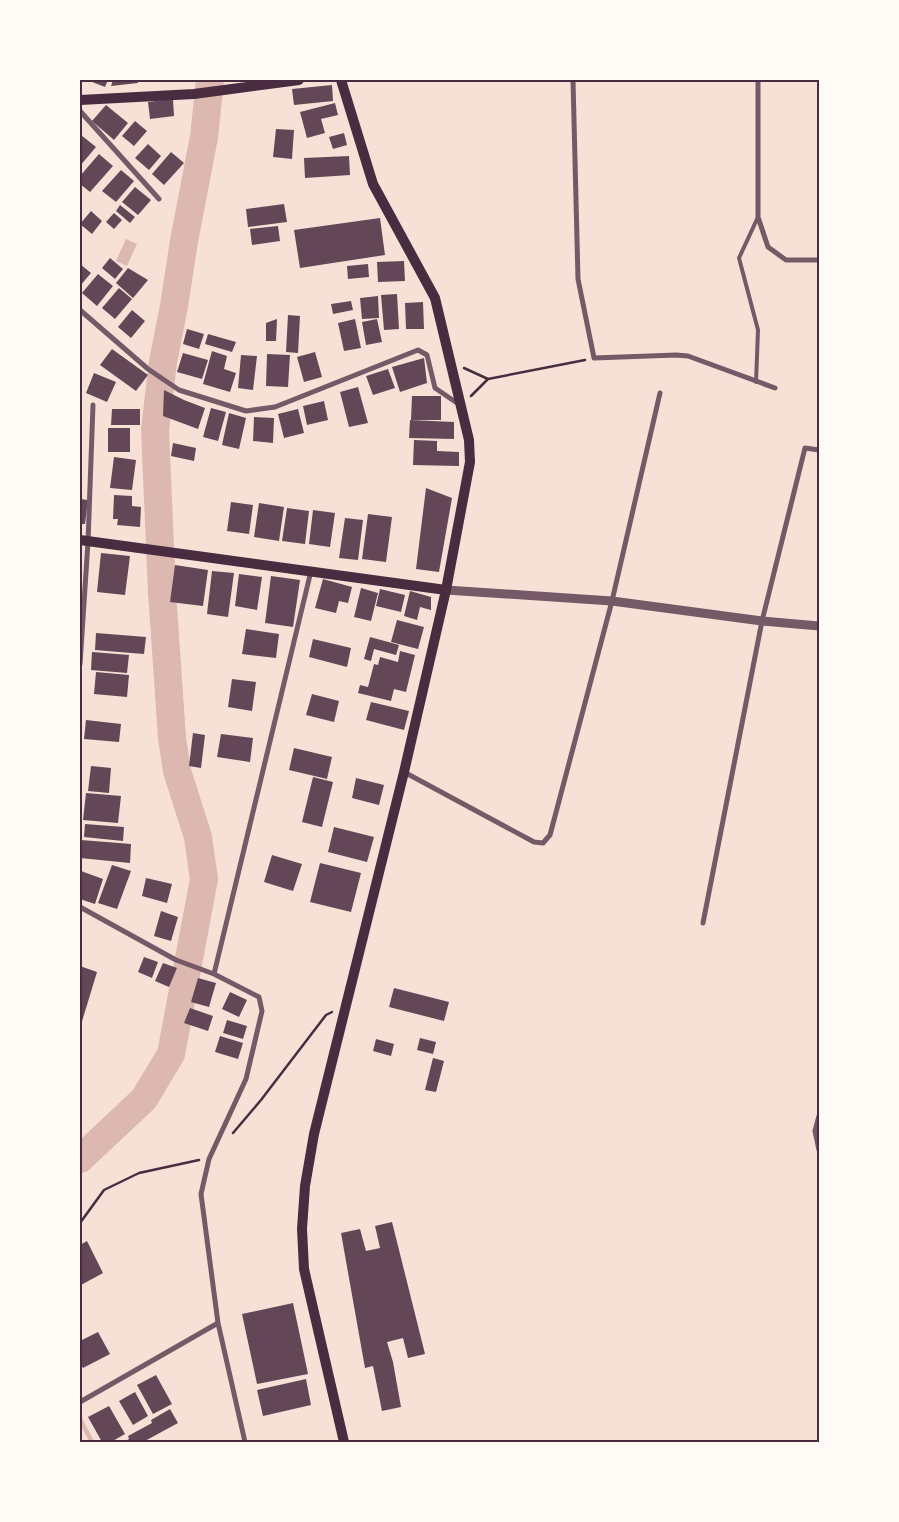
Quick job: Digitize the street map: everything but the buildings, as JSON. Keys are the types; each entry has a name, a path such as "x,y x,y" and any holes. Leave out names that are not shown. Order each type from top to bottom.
{"main road":[{"path":"80,100 194,94 299,80"},
{"path":"341,80 373,184 435,298 452,362 469,440 470,462 446,590 404,772 314,1134 305,1186 302,1229 304,1268 344,1442"},
{"path":"84,541 446,590"}],"street":[{"path":"573,80 578,279 594,358 682,356 775,388"},
{"path":"758,80 758,217 768,246 786,260 819,260"},
{"path":"80,111 159,199"},
{"path":"80,310 148,370 179,390 246,411 275,407 418,350 427,355 435,388 461,406"},
{"path":"404,772 534,842 543,843 550,835 612,601 660,393"},
{"path":"80,664 84,541 92,405"},
{"path":"703,923 762,621 805,448 819,450"},
{"path":"214,974 311,571"},
{"path":"446,590 612,601 762,621 819,626"},
{"path":"80,907 176,960 214,974 259,997 262,1011 246,1079 209,1159 201,1194 218,1322 245,1442"},
{"path":"819,1116 816,1131 819,1150"},
{"path":"80,1402 218,1322"}],"lane":[{"path":"756,382 758,330 739,258 758,217"}],"path":[{"path":"461,406 488,379 594,358"},
{"path":"452,362 488,379"}],"shaded area":[{"path":"126,239 137,244 127,266 116,261"}],"waterway":[{"path":"80,1159 144,1099 171,1054 204,879 198,837 177,771 172,738 162,592 155,430 163,362 204,137 210,80"},
{"path":"80,1419 92,1442"}]}
